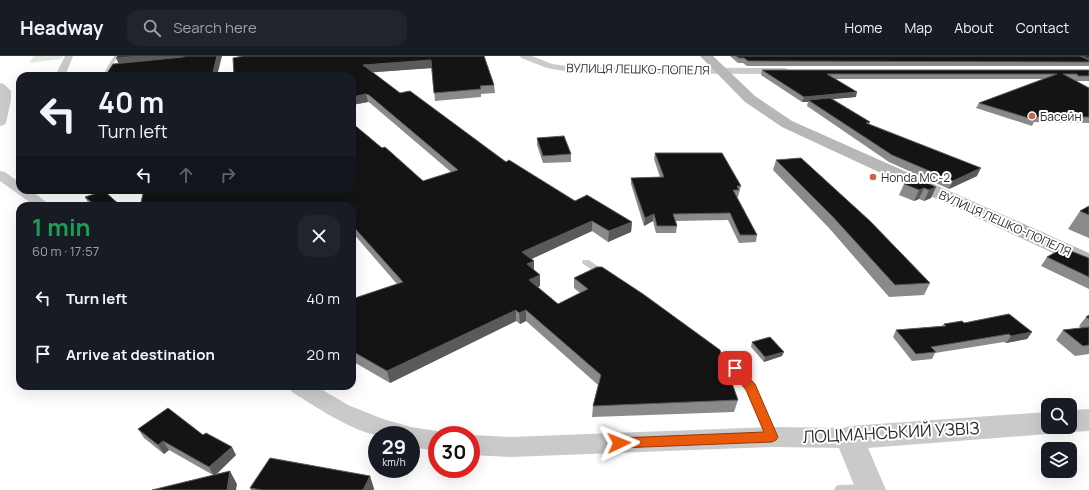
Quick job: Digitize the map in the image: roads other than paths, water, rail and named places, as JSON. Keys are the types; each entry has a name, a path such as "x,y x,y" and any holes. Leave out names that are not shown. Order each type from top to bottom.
{"main road":[{"path":"706,56 721,70"},
{"name":"ВУЛИЦЯ ЛЕШКО-ПОПЕЛЯ","path":"721,70 762,108 787,124 1089,261"}],"street":[{"path":"62,72 69,56"},
{"name":"ВУЛИЦЯ ЛЕШКО-ПОПЕЛЯ","path":"524,56 550,66 575,70 721,70"},
{"path":"721,70 791,71"},
{"path":"0,86 6,91 6,100 1,120"},
{"path":"0,175 16,185"},
{"path":"30,194 39,202"},
{"path":"305,390 340,411 376,426"},
{"path":"1077,421 1089,420"},
{"name":"ЛОЦМАНСЬКИЙ УЗВІЗ","path":"480,446 511,447 772,437 849,438 1041,424"},
{"path":"849,438 871,490"}],"lane":[{"path":"116,56 107,71 123,69"},
{"path":"94,202 103,199"},
{"path":"586,262 612,280"},
{"path":"705,346 735,368 750,387 772,437"},
{"path":"840,490 871,490"}],"place":[{"name":"Басейн","path":"1032,116"},
{"name":"Honda МС-2","path":"873,177"}]}
